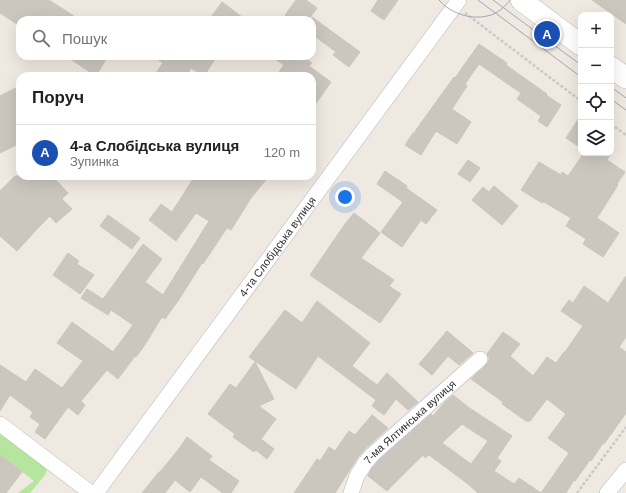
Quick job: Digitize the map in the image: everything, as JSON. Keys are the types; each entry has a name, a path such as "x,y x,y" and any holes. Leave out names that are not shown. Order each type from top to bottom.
{"street":[{"path":"521,0 578,43"},
{"name":"4-та Слобідська вулиця","path":"96,493 457,3"},
{"path":"614,69 626,78"},
{"name":"7-ма Ялтинська вулиця","path":"351,493 357,476 365,463 480,358"},
{"path":"0,424 91,493"},
{"path":"607,493 626,470"}],"path":[{"path":"457,3 578,99"},
{"path":"614,126 626,135"},
{"path":"576,493 626,427"}],"green space":[{"path":"0,429 46,464 47,470 45,475 30,493 18,493 34,481 0,455"}],"building":[{"path":"0,0 49,0 74,16 16,16 16,23 0,13"},
{"path":"296,0 306,0 317,8 311,16 285,15"},
{"path":"378,0 398,0 384,20 371,11"},
{"path":"592,0 626,0 626,24 614,16 614,12 609,12"},
{"path":"222,2 241,16 212,16"},
{"path":"316,20 360,52 349,67 333,55 336,52 316,37"},
{"path":"479,44 507,63 506,65 561,105 547,127 538,121 541,116 517,99 521,93 479,64 465,84 467,86 452,109 471,122 457,144 436,131 421,155 405,145"},
{"path":"72,60 106,60 98,72 90,72"},
{"path":"158,60 214,60 207,72 198,72 191,68 188,72 157,72 163,63"},
{"path":"277,60 308,60 312,63 309,66 331,82 316,103 316,72 279,72 284,65"},
{"path":"16,88 16,145 0,153 0,96"},
{"path":"578,120 578,146 566,138"},
{"path":"582,156 609,156 607,160 625,172 597,218 619,233 603,257 583,244 586,239 566,226 571,218 521,190 539,162 561,175 562,172 568,176"},
{"path":"468,160 480,168 470,182 458,174"},
{"path":"385,171 407,186 406,188 437,210 426,224 421,220 402,247 381,232 403,202 377,184"},
{"path":"15,176 16,180 56,180 68,193 62,199 72,209 56,223 50,216 17,251 0,236 0,191"},
{"path":"192,180 266,180 251,198 231,230 227,228 203,264 202,263 178,301 165,319 162,317 136,357 135,356 118,379 107,370 81,401 85,405 78,415 68,407 45,439 35,432 40,424 30,417 33,412 10,395 0,411 0,365 26,382 35,369 62,388 83,361 57,343 72,322 113,352 133,325 111,310 108,315 81,298 87,289 103,299 143,244 162,259 145,282 163,295 209,221 196,213 176,241 149,220 161,204 172,212"},
{"path":"494,186 518,206 502,225 472,200 483,187 489,192"},
{"path":"354,213 380,233 361,258 394,280 389,286 401,294 380,323 310,275"},
{"path":"108,215 140,238 132,249 100,226"},
{"path":"68,253 79,261 77,264 94,275 80,294 53,275"},
{"path":"626,276 626,337 619,347 626,352 626,413 591,461 590,460 575,481 574,480 566,493 541,493 569,453 548,438 566,414 547,399 530,421 526,421 471,379 489,361 487,354 503,332 520,344 510,356 533,376 547,357 556,363 583,326 561,311 569,300 573,303 584,286 608,303"},
{"path":"317,301 370,343 352,366 377,385 387,373 418,402 408,410 396,399 384,415 372,406 376,400 318,356 296,389 249,357 285,310 302,323"},
{"path":"447,331 473,353 459,365 448,356 432,375 419,364"},
{"path":"255,362 274,399 259,406 276,419 261,439 274,449 267,459 256,450 254,452 233,437 235,434 208,414 230,384 236,388"},
{"path":"453,395 468,407 512,436 497,458 501,461 494,471 514,484 519,478 541,493 478,493 429,455 425,458 423,455 387,491 368,476 372,468 379,460 431,414 433,416","holes":["462,424 488,441 471,464 442,443"]},
{"path":"372,415 388,428 358,457 335,493 294,493 317,459 320,461 329,447 335,451 349,431 355,435"},
{"path":"187,437 212,456 209,460 239,481 231,493 223,493 201,477 190,492 175,480 165,493 142,493 178,450"},
{"path":"0,455 22,472 6,493 0,493"}],"tram line":[{"path":"439,0 455,12 474,17 494,14 503,8 510,0"},
{"path":"478,0 578,75"},
{"path":"493,0 578,63"},
{"path":"614,89 626,98"},
{"path":"614,101 626,110"}],"place":[{"name":"4-а Слобідська вулиця","path":"547,34"}]}
